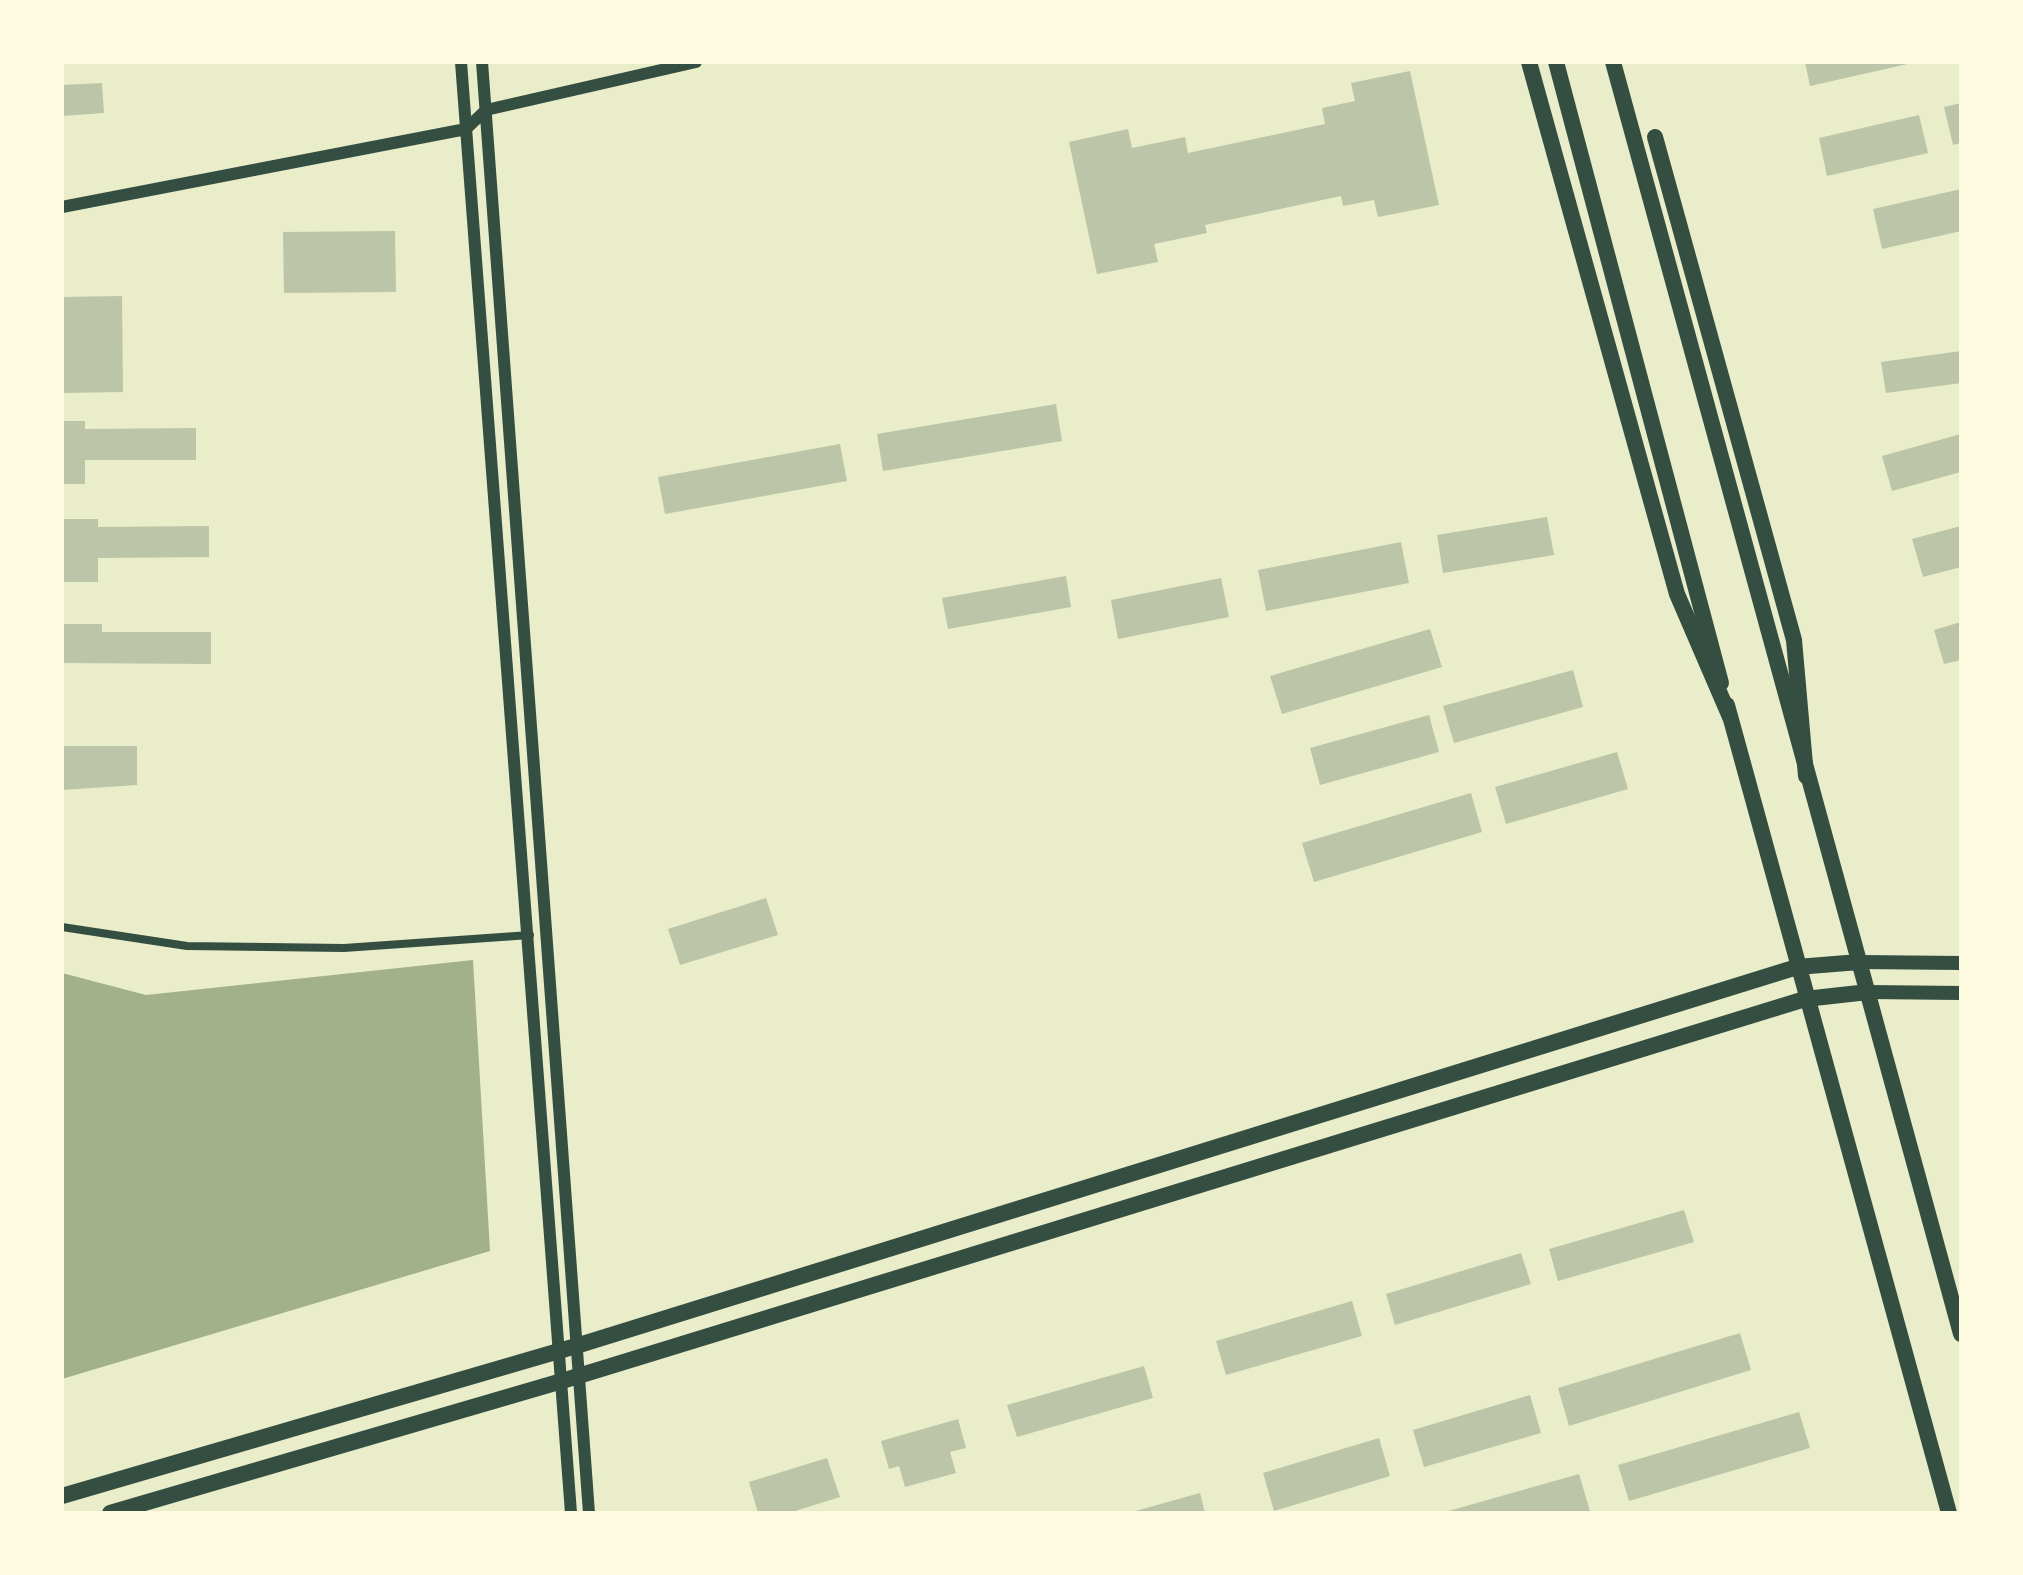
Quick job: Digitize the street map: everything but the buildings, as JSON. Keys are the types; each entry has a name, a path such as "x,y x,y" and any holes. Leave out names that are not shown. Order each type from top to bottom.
{"main road":[{"path":"1529,62 1677,594 1730,717"},
{"path":"1556,62 1805,999 1949,1513"},
{"path":"1613,62 1961,1334"},
{"path":"1655,137 1794,640 1806,776"},
{"path":"62,1496 576,1346 1797,967 1859,962 1961,963"},
{"path":"110,1513 579,1376 1805,999 1868,992 1961,993"}],"street":[{"path":"461,62 530,935 571,1513"},
{"path":"482,62 589,1513"},
{"path":"62,207 466,129 486,110 696,62"},
{"path":"62,927 187,946 344,948 530,935"}],"shaded area":[{"path":"473,960 490,1251 62,1379 62,973 146,995"}]}
